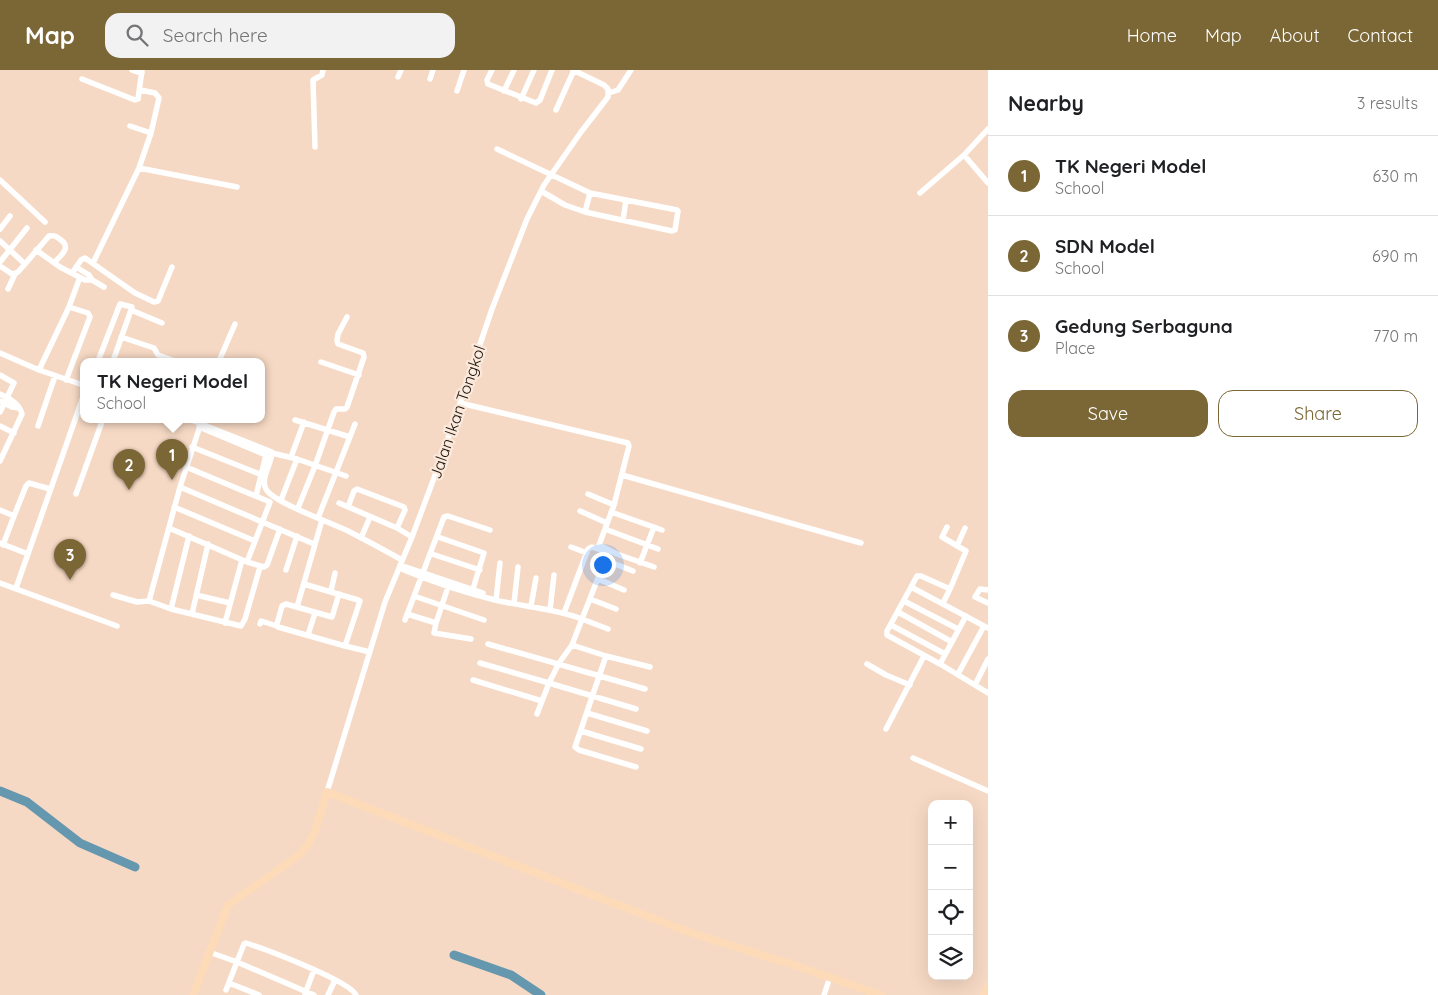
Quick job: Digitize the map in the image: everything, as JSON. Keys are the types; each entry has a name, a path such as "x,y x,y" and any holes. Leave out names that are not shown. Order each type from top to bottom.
{"main road":[{"path":"193,995 228,905 298,856 308,845 319,822 328,792 691,933 881,995"},
{"path":"984,995 988,986"}],"street":[{"path":"82,79 135,100 138,99 142,71 132,70"},
{"path":"315,147 313,80 322,75 323,70"},
{"path":"398,77 401,70"},
{"path":"430,79 433,70"},
{"path":"457,91 464,70"},
{"path":"492,70 487,80 488,84 521,99 538,103 552,70"},
{"path":"504,92 514,70"},
{"path":"521,99 534,70"},
{"path":"556,110 573,70 604,85 609,93"},
{"path":"589,77 592,70"},
{"name":"Jalan Ikan Tongkol","path":"328,792 385,602 412,537 508,266 530,211 580,132 606,102 609,93 618,90 631,70"},
{"path":"93,263 139,168 151,134 159,98 155,93 140,90"},
{"path":"130,126 151,134"},
{"path":"920,193 964,155 988,129"},
{"path":"497,149 590,193 677,210 675,230 672,231 585,212 565,205 541,191"},
{"path":"964,155 988,183"},
{"path":"139,168 236,187"},
{"path":"0,180 45,222"},
{"path":"585,212 590,193"},
{"path":"623,220 626,200"},
{"path":"0,229 10,216"},
{"path":"15,274 11,274 0,264 27,228"},
{"path":"8,289 15,274 49,236 57,236 65,243 66,247 54,264"},
{"path":"0,241 25,264"},
{"path":"36,250 54,264 85,280 92,280"},
{"path":"72,273 84,258 135,294 157,302 172,267"},
{"path":"76,267 104,287"},
{"path":"40,370 69,307 80,277"},
{"path":"114,358 135,294"},
{"path":"99,358 120,305 131,308 162,323"},
{"path":"66,380 90,317 88,313 69,307"},
{"path":"298,508 336,409 345,409 347,407 364,355 338,344 338,334 347,317"},
{"path":"219,358 235,324"},
{"path":"121,337 151,346 161,356 167,358"},
{"path":"0,353 80,384"},
{"path":"321,362 359,374"},
{"path":"0,375 14,383 4,400 0,412"},
{"path":"38,426 55,376"},
{"path":"0,394 12,407 19,408 22,414 0,461"},
{"path":"460,403 628,443 630,446 622,475 612,509 599,541 599,546 654,567"},
{"path":"16,588 80,405"},
{"path":"296,420 350,437"},
{"path":"280,500 304,422"},
{"path":"76,494 102,423"},
{"path":"197,423 266,455 256,496"},
{"path":"297,607 320,519 355,424"},
{"path":"149,600 180,486 200,425"},
{"path":"200,425 272,453 294,458 346,476"},
{"path":"0,426 14,433"},
{"path":"192,447 262,475"},
{"path":"272,453 265,486 267,491 280,500 361,538 422,576 498,600 564,613 608,629"},
{"path":"186,467 270,502 255,541 244,561 225,623"},
{"path":"622,475 861,543"},
{"path":"28,554 2,544 28,484 32,483 50,489"},
{"path":"180,486 314,544"},
{"path":"348,507 354,491 357,489 404,507 405,510 397,528"},
{"path":"588,494 612,509 662,530"},
{"path":"339,503 397,528 412,537"},
{"path":"174,507 255,541"},
{"path":"0,510 14,516"},
{"path":"580,511 606,526 658,549"},
{"path":"436,623 406,617 446,516 490,530"},
{"path":"361,538 370,517"},
{"path":"640,563 654,527"},
{"path":"943,603 966,554 964,550 942,537 947,527"},
{"path":"169,528 260,567 267,566 280,529"},
{"path":"957,546 965,528"},
{"path":"171,609 189,536"},
{"path":"286,570 296,536"},
{"path":"438,537 483,552 480,570 472,592"},
{"path":"192,614 208,544"},
{"path":"571,547 587,553"},
{"path":"537,714 549,683 572,645 607,553 597,548 590,548 564,613"},
{"path":"432,554 480,570"},
{"path":"605,560 633,571"},
{"path":"498,600 500,563"},
{"path":"113,595 137,602 149,600 171,609 240,626 243,624 260,567"},
{"path":"514,603 518,567"},
{"path":"331,591 335,573"},
{"path":"550,610 554,576"},
{"path":"950,589 920,576 916,577 887,635 958,674 988,693"},
{"path":"531,606 536,578"},
{"path":"598,579 624,590"},
{"path":"0,583 117,626"},
{"path":"304,584 331,591 360,602 345,646"},
{"path":"449,584 434,631 436,634 471,639"},
{"path":"911,587 986,627 958,674"},
{"path":"988,590 980,589 975,597 988,603"},
{"path":"278,626 284,604 333,616 339,594"},
{"path":"196,595 230,603"},
{"path":"414,596 484,620"},
{"path":"590,599 616,609"},
{"path":"904,601 958,629"},
{"path":"898,612 952,642"},
{"path":"308,635 315,613"},
{"path":"940,664 966,616"},
{"path":"260,624 261,621 370,652"},
{"path":"891,624 945,654"},
{"path":"488,644 645,689"},
{"path":"572,645 650,668"},
{"path":"606,656 575,748 636,767"},
{"path":"886,729 924,656"},
{"path":"975,685 988,659"},
{"path":"480,663 636,709"},
{"path":"867,664 886,676 910,685"},
{"path":"473,680 542,701"},
{"path":"587,713 647,731"},
{"path":"581,731 641,749"},
{"path":"913,758 988,791"},
{"path":"226,990 246,943 314,970 335,980 355,992 356,995"},
{"path":"209,952 237,962 305,993 314,995"},
{"path":"305,993 314,970"},
{"path":"824,995 830,978"},
{"path":"328,995 335,980"},
{"path":"229,983 259,995"}],"waterway":[{"path":"0,791 27,802 80,843 135,867"},
{"path":"454,955 511,975 541,995"}],"place":[{"name":"TK Negeri Model","path":"172,480"},
{"name":"SDN Model","path":"129,490"},
{"name":"Gedung Serbaguna","path":"70,580"}]}
